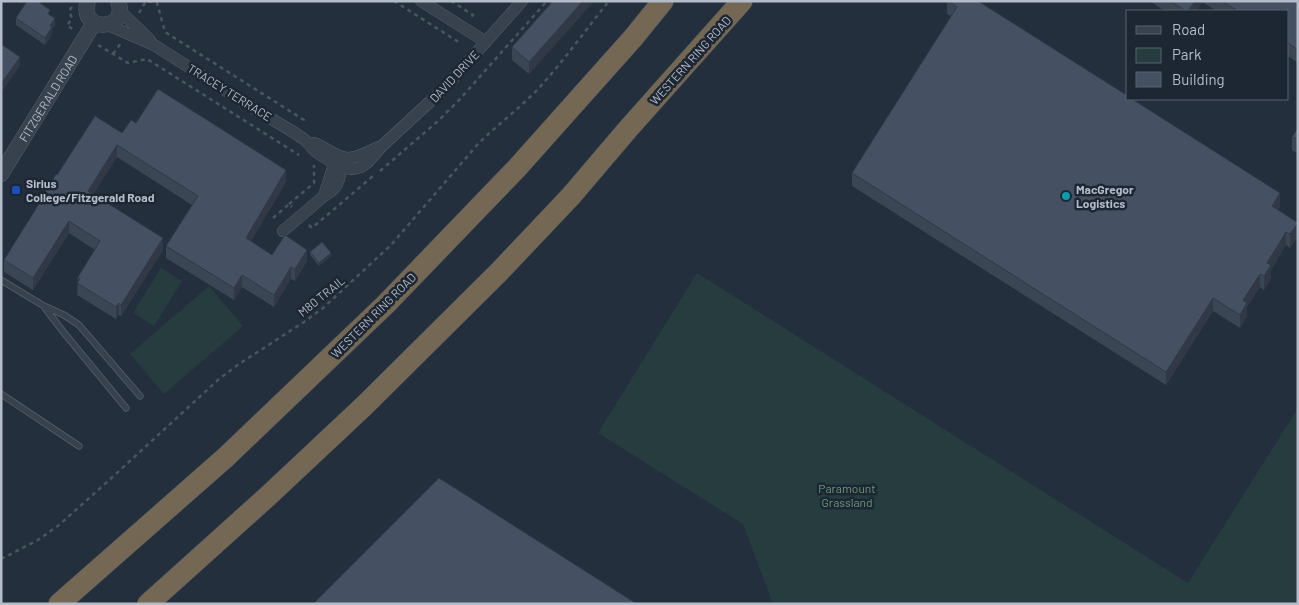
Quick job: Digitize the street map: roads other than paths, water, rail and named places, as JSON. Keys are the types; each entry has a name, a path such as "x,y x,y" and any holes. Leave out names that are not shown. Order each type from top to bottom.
{"highway":[{"name":"WESTERN RING ROAD","path":"59,604 226,457 386,304 517,168 633,38 663,1"},
{"name":"WESTERN RING ROAD","path":"148,604 364,406 499,272 571,196 742,1"}],"street":[{"path":"88,1 87,14 101,24"},
{"path":"421,1 486,42"},
{"name":"DAVID DRIVE","path":"338,163 382,146 435,98 522,1"},
{"name":"FITZGERALD ROAD","path":"1,174 101,24 116,20 119,4"},
{"name":"TRACEY TERRACE","path":"119,4 154,44"},
{"name":"TRACEY TERRACE","path":"101,24 154,44 300,137 318,145 338,163"},
{"path":"283,231 324,196 330,174 338,163"}],"lane":[{"path":"1,280 79,325 140,396"},
{"path":"44,306 126,408"},
{"path":"1,394 80,446"}],"place":[{"name":"Sirius College/Fitzgerald Road","path":"16,190"},
{"name":"MacGregor Logistics","path":"1066,196"}],"park label":[{"name":"Paramount Grassland","path":"847,495"}]}
